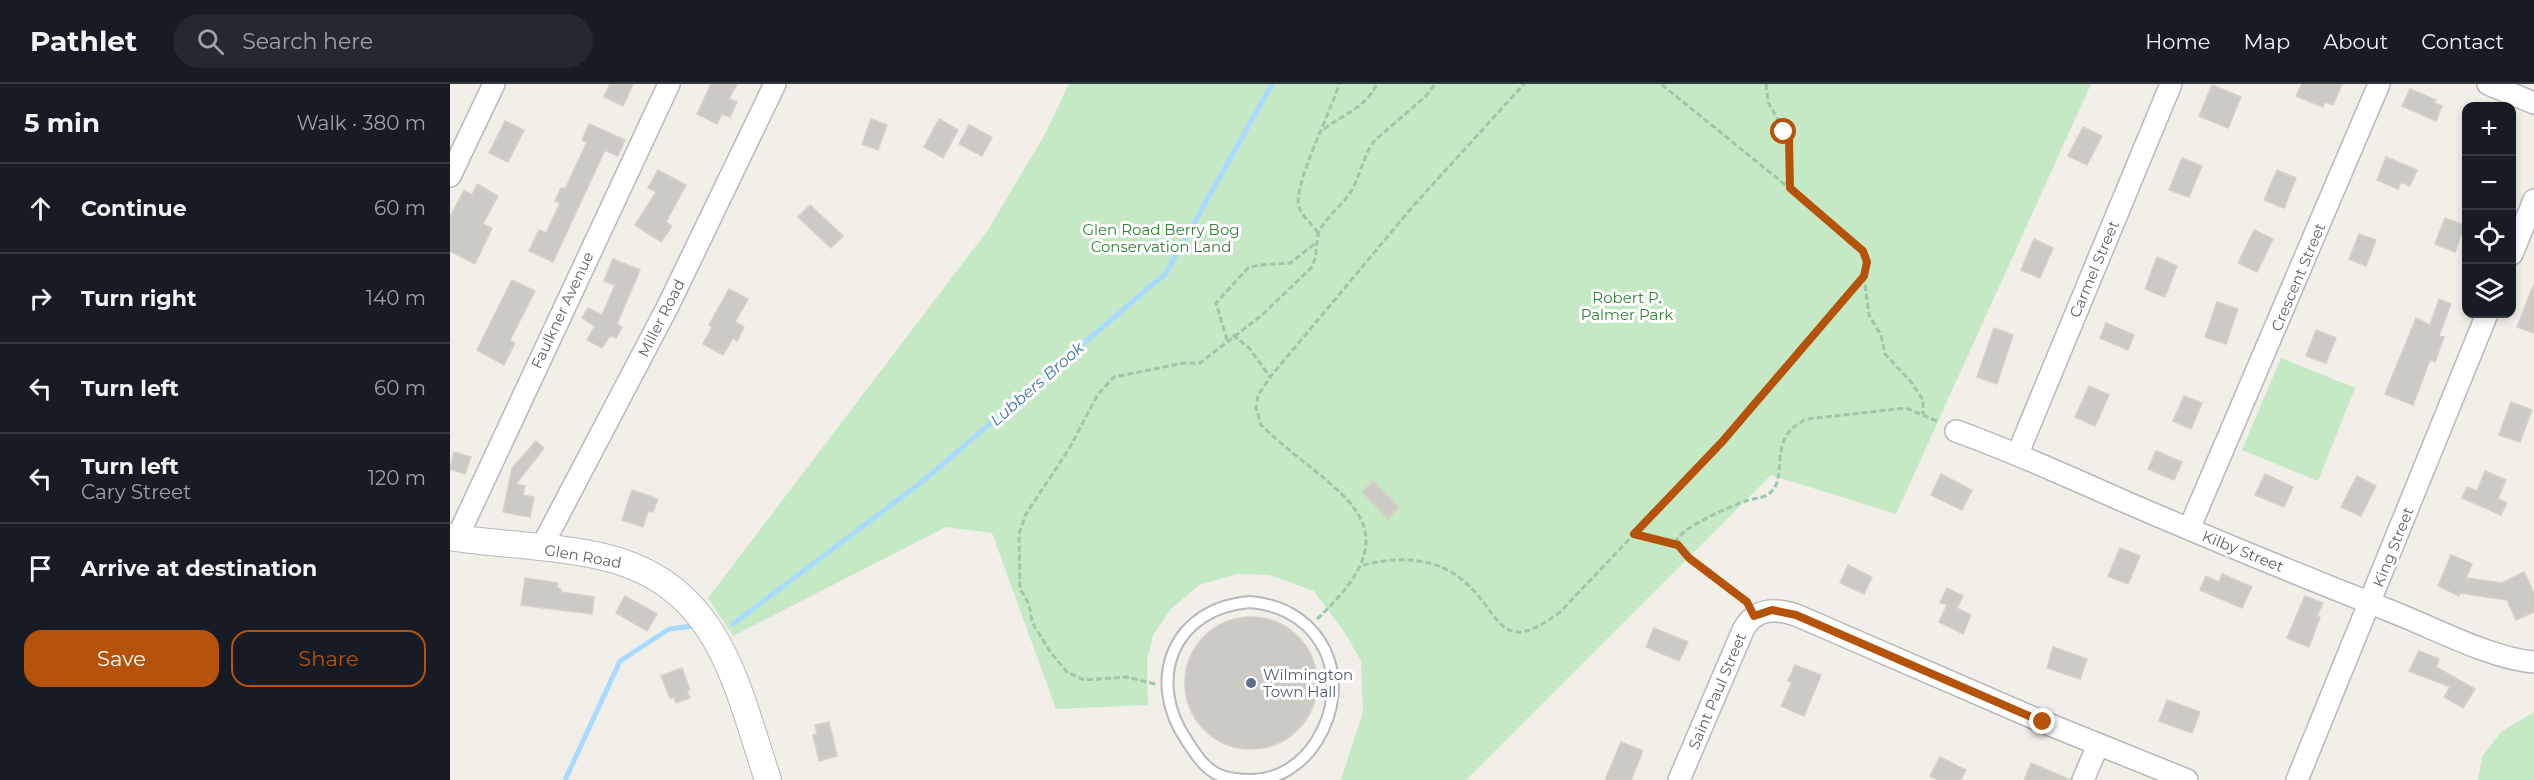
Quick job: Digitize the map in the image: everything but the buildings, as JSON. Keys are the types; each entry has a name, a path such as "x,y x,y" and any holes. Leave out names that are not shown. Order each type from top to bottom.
{"street":[{"path":"450,176 494,84"},
{"name":"Faulkner Avenue","path":"454,537 669,84"},
{"name":"Miller Road","path":"541,548 668,306 775,84"},
{"name":"Carmel Street","path":"2018,453 2171,84"},
{"name":"Crescent Street","path":"2189,529 2379,84"},
{"path":"2488,84 2534,103"},
{"path":"2516,242 2534,200"},
{"name":"King Street","path":"2297,780 2485,318"},
{"name":"Kilby Street","path":"1956,431 2018,453 2189,529 2370,603 2492,651 2534,662"},
{"name":"Glen Road","path":"454,537 598,556 625,563 669,585 690,602 707,624 722,651 768,780"},
{"path":"1759,614 1779,610 1796,615 2097,745 2187,780"},
{"name":"Saint Paul Street","path":"1679,780 1737,641 1759,614"},
{"path":"2083,780 2097,745"}],"lane":[{"path":"1239,603 1261,603 1291,613 1309,626 1322,644 1332,674 1332,696 1324,727 1310,751 1285,772 1262,780 1244,780 1217,774 1198,757 1173,717 1166,685 1169,664 1178,644 1191,626 1218,609 1239,603"}],"path":[{"path":"1318,235 1300,209 1299,199 1308,159 1323,130 1339,84"},
{"path":"1323,130 1359,108 1368,100 1377,84"},
{"path":"1166,685 1127,677 1084,680 1067,672 1038,632 1029,614 1029,604 1020,589 1019,534 1026,514 1068,449 1098,394 1114,377 1184,363 1200,363 1233,335 1262,315 1311,268 1316,260 1318,235 1353,188 1374,141 1426,96 1435,84"},
{"path":"1309,626 1343,594 1363,565 1368,538 1354,504 1261,425 1256,408 1258,395 1270,377 1421,197 1524,84"},
{"path":"1660,84 1790,188 1863,251 1867,262 1864,276 1873,325 1881,335 1885,354 1911,382 1923,400 1923,414"},
{"path":"1766,84 1768,102 1789,139 1790,188"},
{"path":"1227,340 1216,303 1242,273 1259,265 1290,263 1317,242"},
{"path":"1363,565 1384,559 1434,563 1460,577 1499,624 1510,631 1524,633 1538,628 1560,612 1722,442 1864,276"},
{"path":"1233,335 1249,348 1270,377"},
{"path":"1678,545 1678,536 1690,527 1739,504 1770,494 1776,484 1785,437 1796,423 1807,418 1901,408 1923,414 1956,431"},
{"path":"1634,534 1678,545 1689,558 1747,602 1759,614"}],"green space":[{"name":"Robert P. Palmer Park","path":"1069,84 2091,84 1896,514 1771,475 1466,780 1341,780 1363,712 1361,661 1345,633 1314,591 1269,575 1237,574 1199,585 1171,609 1153,635 1147,660 1148,705 1056,709 992,533 946,527 733,636 708,598 988,230 1045,134"},
{"path":"2281,358 2355,388 2318,481 2242,450"},
{"path":"2534,712 2534,780 2478,780 2482,757 2501,732"}],"waterway":[{"name":"Lubbers Brook","path":"733,624 923,481 1166,273 1272,84"},
{"name":"Lubbers Brook","path":"565,780 620,661 669,629 693,626"}],"place":[{"name":"Wilmington Town Hall","path":"1251,683"}],"route":[{"path":"1784,132 1789,139 1790,188 1815,212 1852,239 1863,251 1867,262 1864,276 1722,442 1634,534 1678,545 1689,558 1747,602 1754,616 1772,610 1796,615 2043,722"}],"park label":[{"name":"Glen Road Berry Bog Conservation Land","path":"1161,238"}]}
